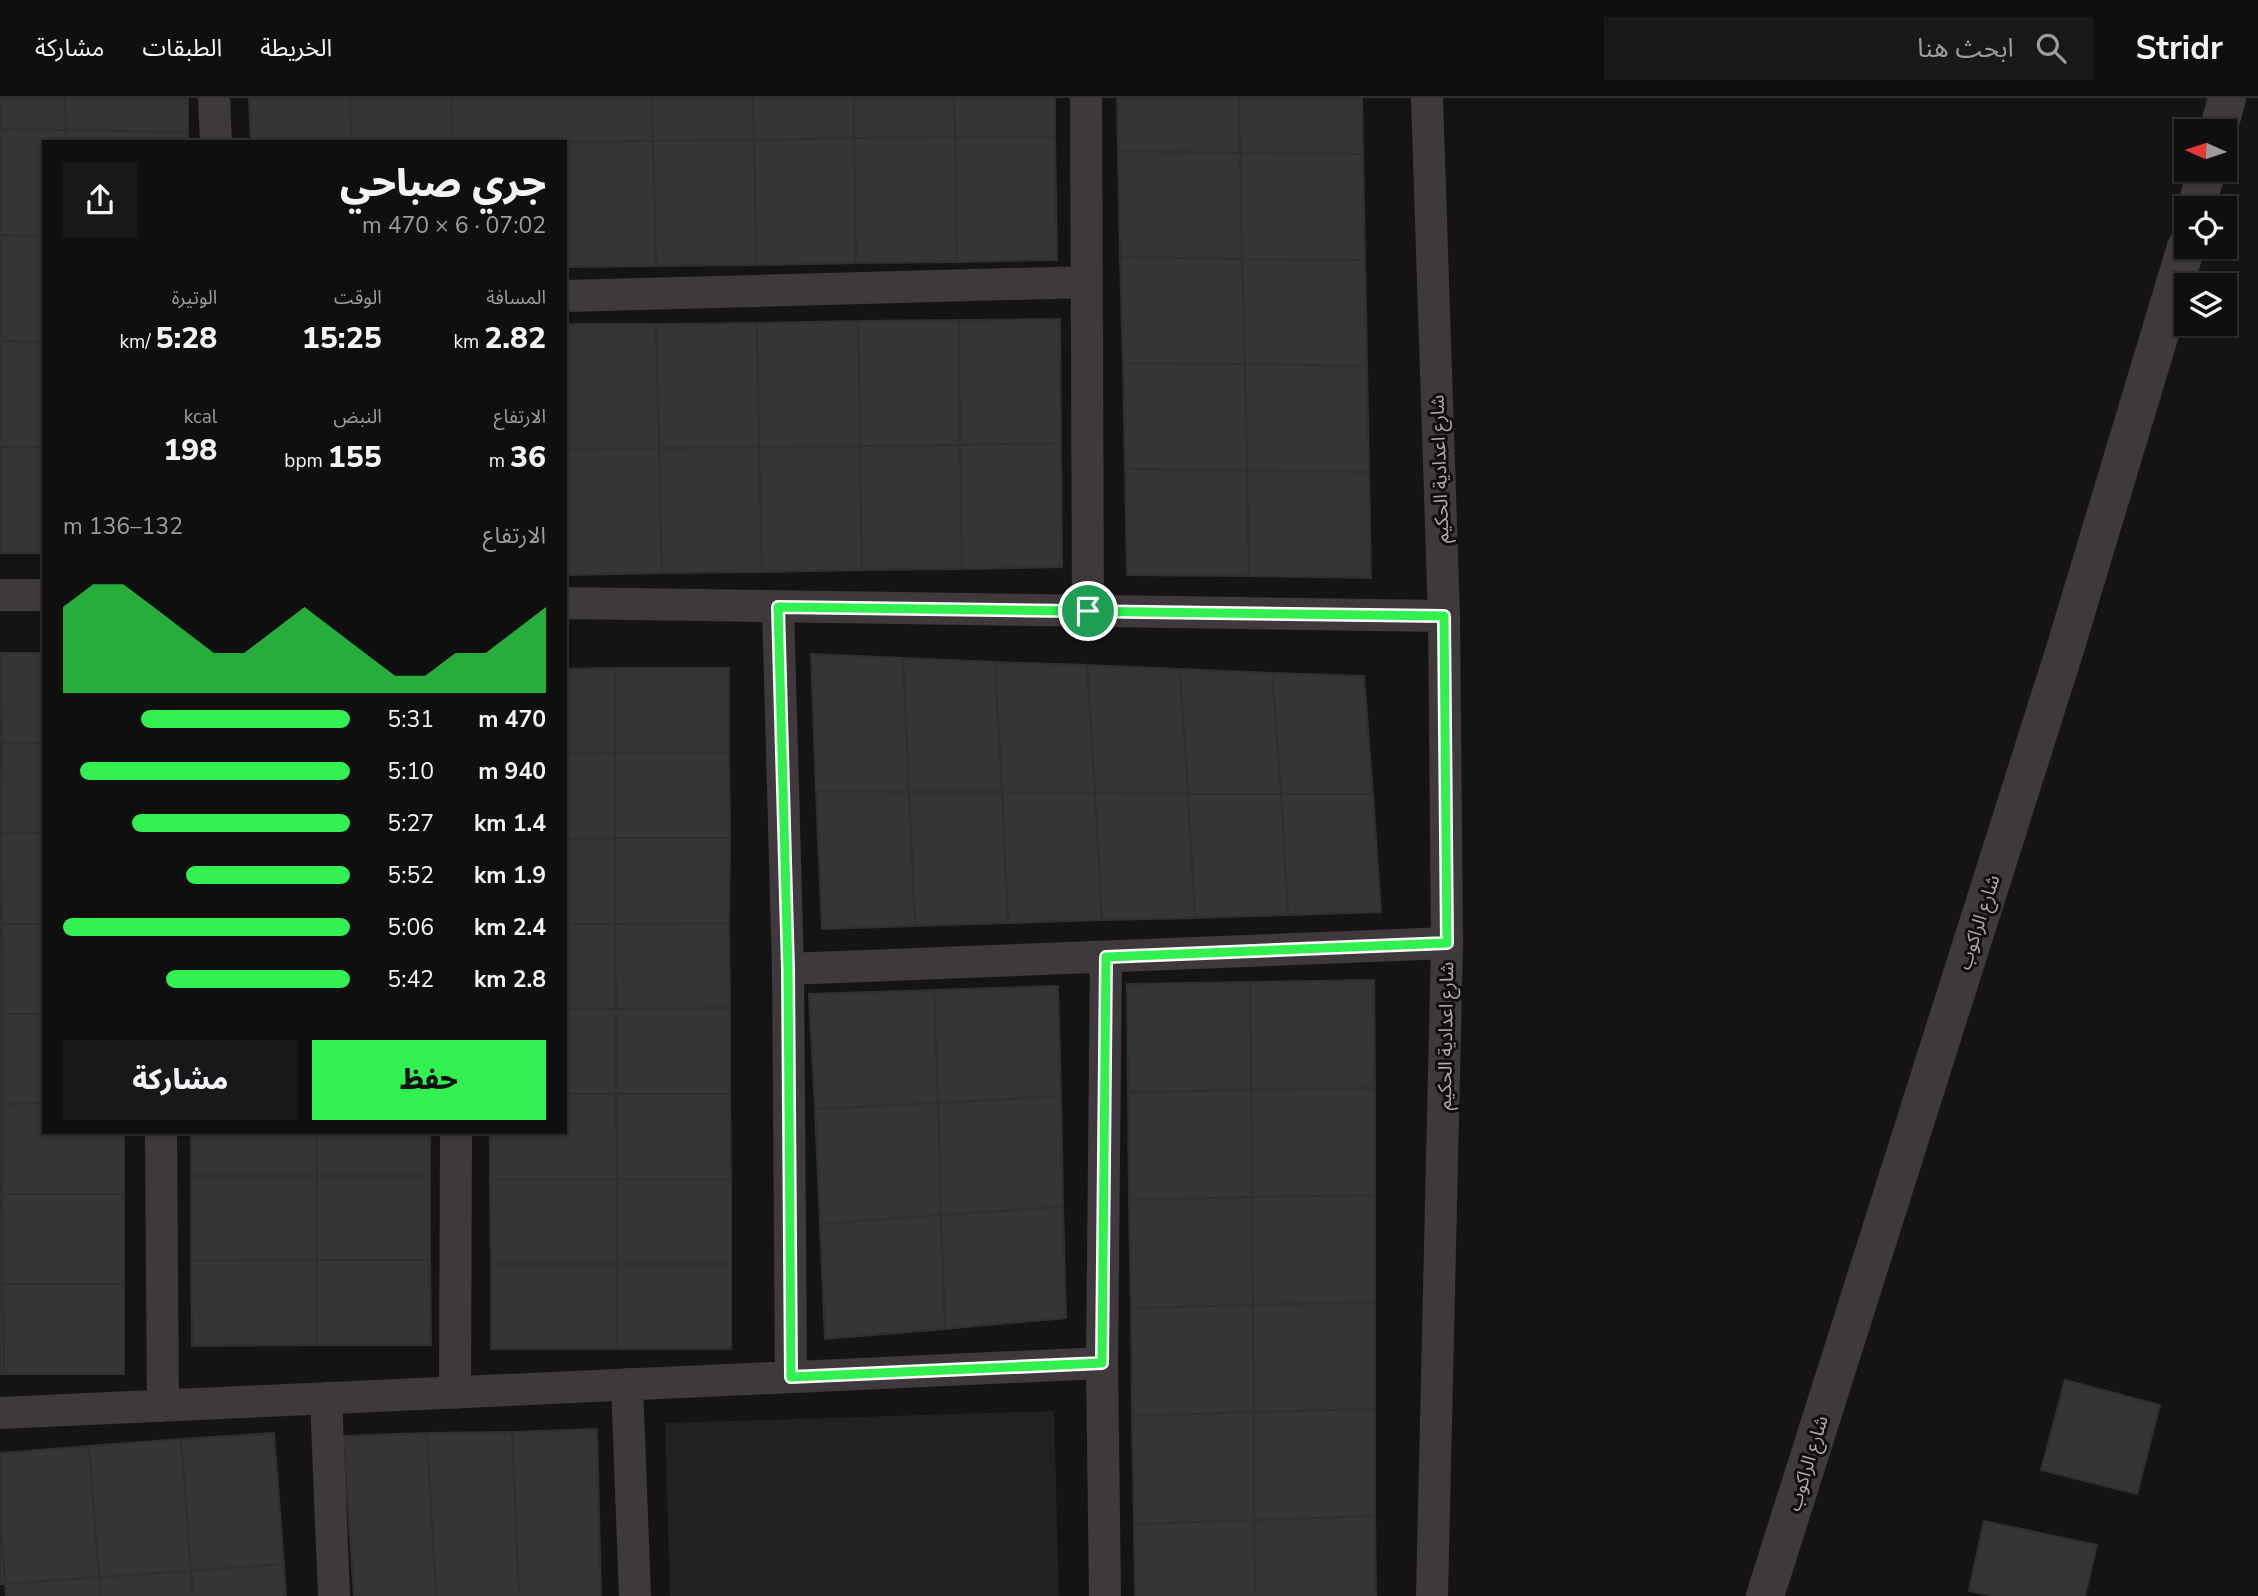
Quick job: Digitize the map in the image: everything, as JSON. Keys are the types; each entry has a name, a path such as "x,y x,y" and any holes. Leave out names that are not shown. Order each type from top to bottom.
{"street":[{"path":"214,98 216,140"},
{"path":"1086,98 1088,611"},
{"name":"شارع اعدادية الحكيم","path":"1427,98 1444,616 1447,943 1432,1596"},
{"path":"2221,119 2227,98"},
{"name":"شارع الراكوب","path":"1765,1596 2062,659 2182,259"},
{"path":"567,296 1087,282"},
{"path":"0,595 42,595"},
{"path":"567,603 1444,616"},
{"path":"778,607 788,969 791,1377"},
{"path":"788,969 1447,943"},
{"path":"1105,1596 1102,1363 1106,957"},
{"path":"161,1134 163,1406"},
{"path":"455,1393 456,1134"},
{"path":"0,1413 1102,1363"},
{"path":"627,1384 635,1596"},
{"path":"326,1398 334,1596"}],"shaded area":[{"path":"1054,1411 1059,1596 670,1596 665,1423"}],"building":[{"path":"0,98 65,98 66,130 0,129"},
{"path":"65,98 188,98 188,132 66,130"},
{"path":"249,98 350,98 351,140 251,140"},
{"path":"350,98 451,98 452,140 351,140"},
{"path":"451,98 652,98 653,141 452,140"},
{"path":"652,98 753,98 754,140 653,141"},
{"path":"753,98 854,98 854,138 754,140"},
{"path":"854,98 954,98 955,137 854,138"},
{"path":"954,98 1055,98 1055,136 955,137"},
{"path":"1117,98 1239,98 1240,153 1118,151"},
{"path":"1239,98 1362,98 1363,154 1240,153"},
{"path":"0,129 66,130 66,140 42,140 42,236 0,235"},
{"path":"66,130 188,132 188,140 66,140"},
{"path":"1055,136 1057,260 957,262 955,137"},
{"path":"955,137 957,262 856,263 854,138"},
{"path":"854,138 856,263 756,265 754,140"},
{"path":"754,140 756,265 656,266 653,141"},
{"path":"653,141 656,266 567,267 567,142"},
{"path":"1118,151 1240,153 1242,259 1120,257"},
{"path":"1240,153 1363,154 1365,260 1242,259"},
{"path":"0,235 42,236 42,342 0,341"},
{"path":"1120,257 1242,259 1245,364 1123,363"},
{"path":"1242,259 1365,260 1367,366 1245,364"},
{"path":"1060,319 1061,443 960,445 959,320"},
{"path":"959,320 960,445 860,446 858,321"},
{"path":"858,321 860,446 759,447 757,323"},
{"path":"757,323 759,447 659,448 656,324"},
{"path":"567,324 656,324 659,448 567,450"},
{"path":"0,341 42,342 42,447 0,447"},
{"path":"1123,363 1245,364 1247,470 1125,469"},
{"path":"1245,364 1367,366 1369,472 1247,470"},
{"path":"1061,443 1062,567 962,569 960,445"},
{"path":"960,445 962,569 862,570 860,446"},
{"path":"860,446 862,570 762,572 759,447"},
{"path":"0,447 42,447 42,553 0,553"},
{"path":"759,447 762,572 662,573 659,448"},
{"path":"659,448 662,573 567,575 567,450"},
{"path":"1125,469 1247,470 1249,576 1127,575"},
{"path":"1247,470 1369,472 1371,578 1249,576"},
{"path":"1,653 2,743 0,743"},
{"path":"1,653 42,653 42,743 2,743"},
{"path":"811,654 903,658 909,792 816,791"},
{"path":"903,658 995,662 1002,792 909,792"},
{"path":"995,662 1087,665 1095,793 1002,792"},
{"path":"1087,665 1180,669 1188,794 1095,793"},
{"path":"615,668 615,753 567,754 567,669"},
{"path":"615,668 729,668 729,753 615,753"},
{"path":"1180,669 1272,673 1281,794 1188,794"},
{"path":"1272,673 1364,676 1373,794 1281,794"},
{"path":"2,743 1,833 0,833"},
{"path":"2,743 42,743 42,833 1,833"},
{"path":"615,753 615,838 567,839 567,754"},
{"path":"615,753 729,753 730,838 615,838"},
{"path":"816,791 909,792 915,926 822,929"},
{"path":"909,792 1002,792 1008,923 915,926"},
{"path":"1002,792 1095,793 1102,920 1008,923"},
{"path":"1095,793 1188,794 1195,918 1102,920"},
{"path":"1188,794 1281,794 1288,915 1195,918"},
{"path":"1281,794 1373,794 1381,912 1288,915"},
{"path":"1,833 2,924 0,924"},
{"path":"1,833 42,833 42,924 2,924"},
{"path":"615,838 615,924 567,924 567,839"},
{"path":"615,838 730,838 729,923 615,924"},
{"path":"729,923 730,1008 616,1009 615,924"},
{"path":"2,924 3,1014 0,1014"},
{"path":"2,924 42,924 42,1014 3,1014"},
{"path":"567,924 615,924 616,1009 567,1009"},
{"path":"1374,980 1375,1088 1251,1090 1250,982"},
{"path":"1250,982 1251,1090 1128,1092 1127,984"},
{"path":"1058,986 1061,1096 938,1103 934,990"},
{"path":"934,990 938,1103 815,1109 809,994"},
{"path":"730,1008 730,1094 616,1094 616,1009"},
{"path":"567,1009 616,1009 616,1094 567,1094"},
{"path":"0,1014 3,1014 3,1104 0,1104"},
{"path":"3,1014 42,1014 42,1103 3,1104"},
{"path":"1375,1088 1375,1195 1252,1197 1251,1090"},
{"path":"1251,1090 1252,1197 1129,1200 1128,1092"},
{"path":"567,1094 616,1094 617,1179 490,1179 490,1134 567,1134"},
{"path":"616,1094 730,1094 731,1179 617,1179"},
{"path":"1061,1096 1063,1207 941,1215 938,1103"},
{"path":"42,1103 42,1134 124,1134 124,1194 2,1194 3,1104"},
{"path":"938,1103 941,1215 820,1224 815,1109"},
{"path":"0,1104 3,1104 2,1194 0,1194"},
{"path":"191,1134 317,1134 317,1176 191,1176"},
{"path":"317,1134 430,1134 430,1176 317,1176"},
{"path":"191,1176 317,1176 317,1260 191,1261"},
{"path":"317,1176 430,1176 430,1260 317,1260"},
{"path":"490,1179 617,1179 617,1264 491,1264"},
{"path":"617,1179 731,1179 731,1264 617,1264"},
{"path":"2,1194 3,1284 0,1284"},
{"path":"2,1194 124,1194 124,1284 3,1284"},
{"path":"1375,1195 1375,1302 1253,1305 1252,1197"},
{"path":"1252,1197 1253,1305 1131,1308 1129,1200"},
{"path":"1063,1207 1066,1318 945,1329 941,1215"},
{"path":"941,1215 945,1329 825,1339 820,1224"},
{"path":"317,1260 317,1345 192,1346 191,1261"},
{"path":"317,1260 430,1260 431,1345 317,1345"},
{"path":"491,1264 617,1264 617,1349 491,1349"},
{"path":"617,1264 731,1264 731,1349 617,1349"},
{"path":"0,1284 3,1284 4,1374 0,1374"},
{"path":"3,1284 124,1284 124,1374 4,1374"},
{"path":"1375,1302 1375,1409 1254,1412 1253,1305"},
{"path":"1253,1305 1254,1412 1132,1416 1131,1308"},
{"path":"2065,1380 2160,1405 2137,1494 2041,1470"},
{"path":"1375,1409 1375,1516 1254,1520 1254,1412"},
{"path":"1254,1412 1254,1520 1134,1524 1132,1416"},
{"path":"597,1429 601,1596 519,1596 512,1432"},
{"path":"512,1432 519,1596 436,1596 427,1433"},
{"path":"274,1433 284,1564 191,1571 181,1439"},
{"path":"427,1433 436,1596 354,1596 343,1436"},
{"path":"181,1439 191,1571 99,1577 89,1446"},
{"path":"89,1446 99,1577 5,1584 0,1453"},
{"path":"0,1508 5,1584 0,1584"},
{"path":"1375,1516 1376,1596 1255,1596 1254,1520"},
{"path":"1254,1520 1255,1596 1135,1596 1134,1524"},
{"path":"1984,1521 2097,1545 2085,1596 1994,1596 1969,1591"},
{"path":"284,1564 286,1596 193,1596 191,1571"},
{"path":"191,1571 193,1596 100,1596 99,1577"},
{"path":"99,1577 100,1596 6,1596 5,1584"}],"route":[{"path":"778,607 1088,611 1444,616 1447,943 1106,957 1102,1363 791,1377 788,969 778,607"}]}
